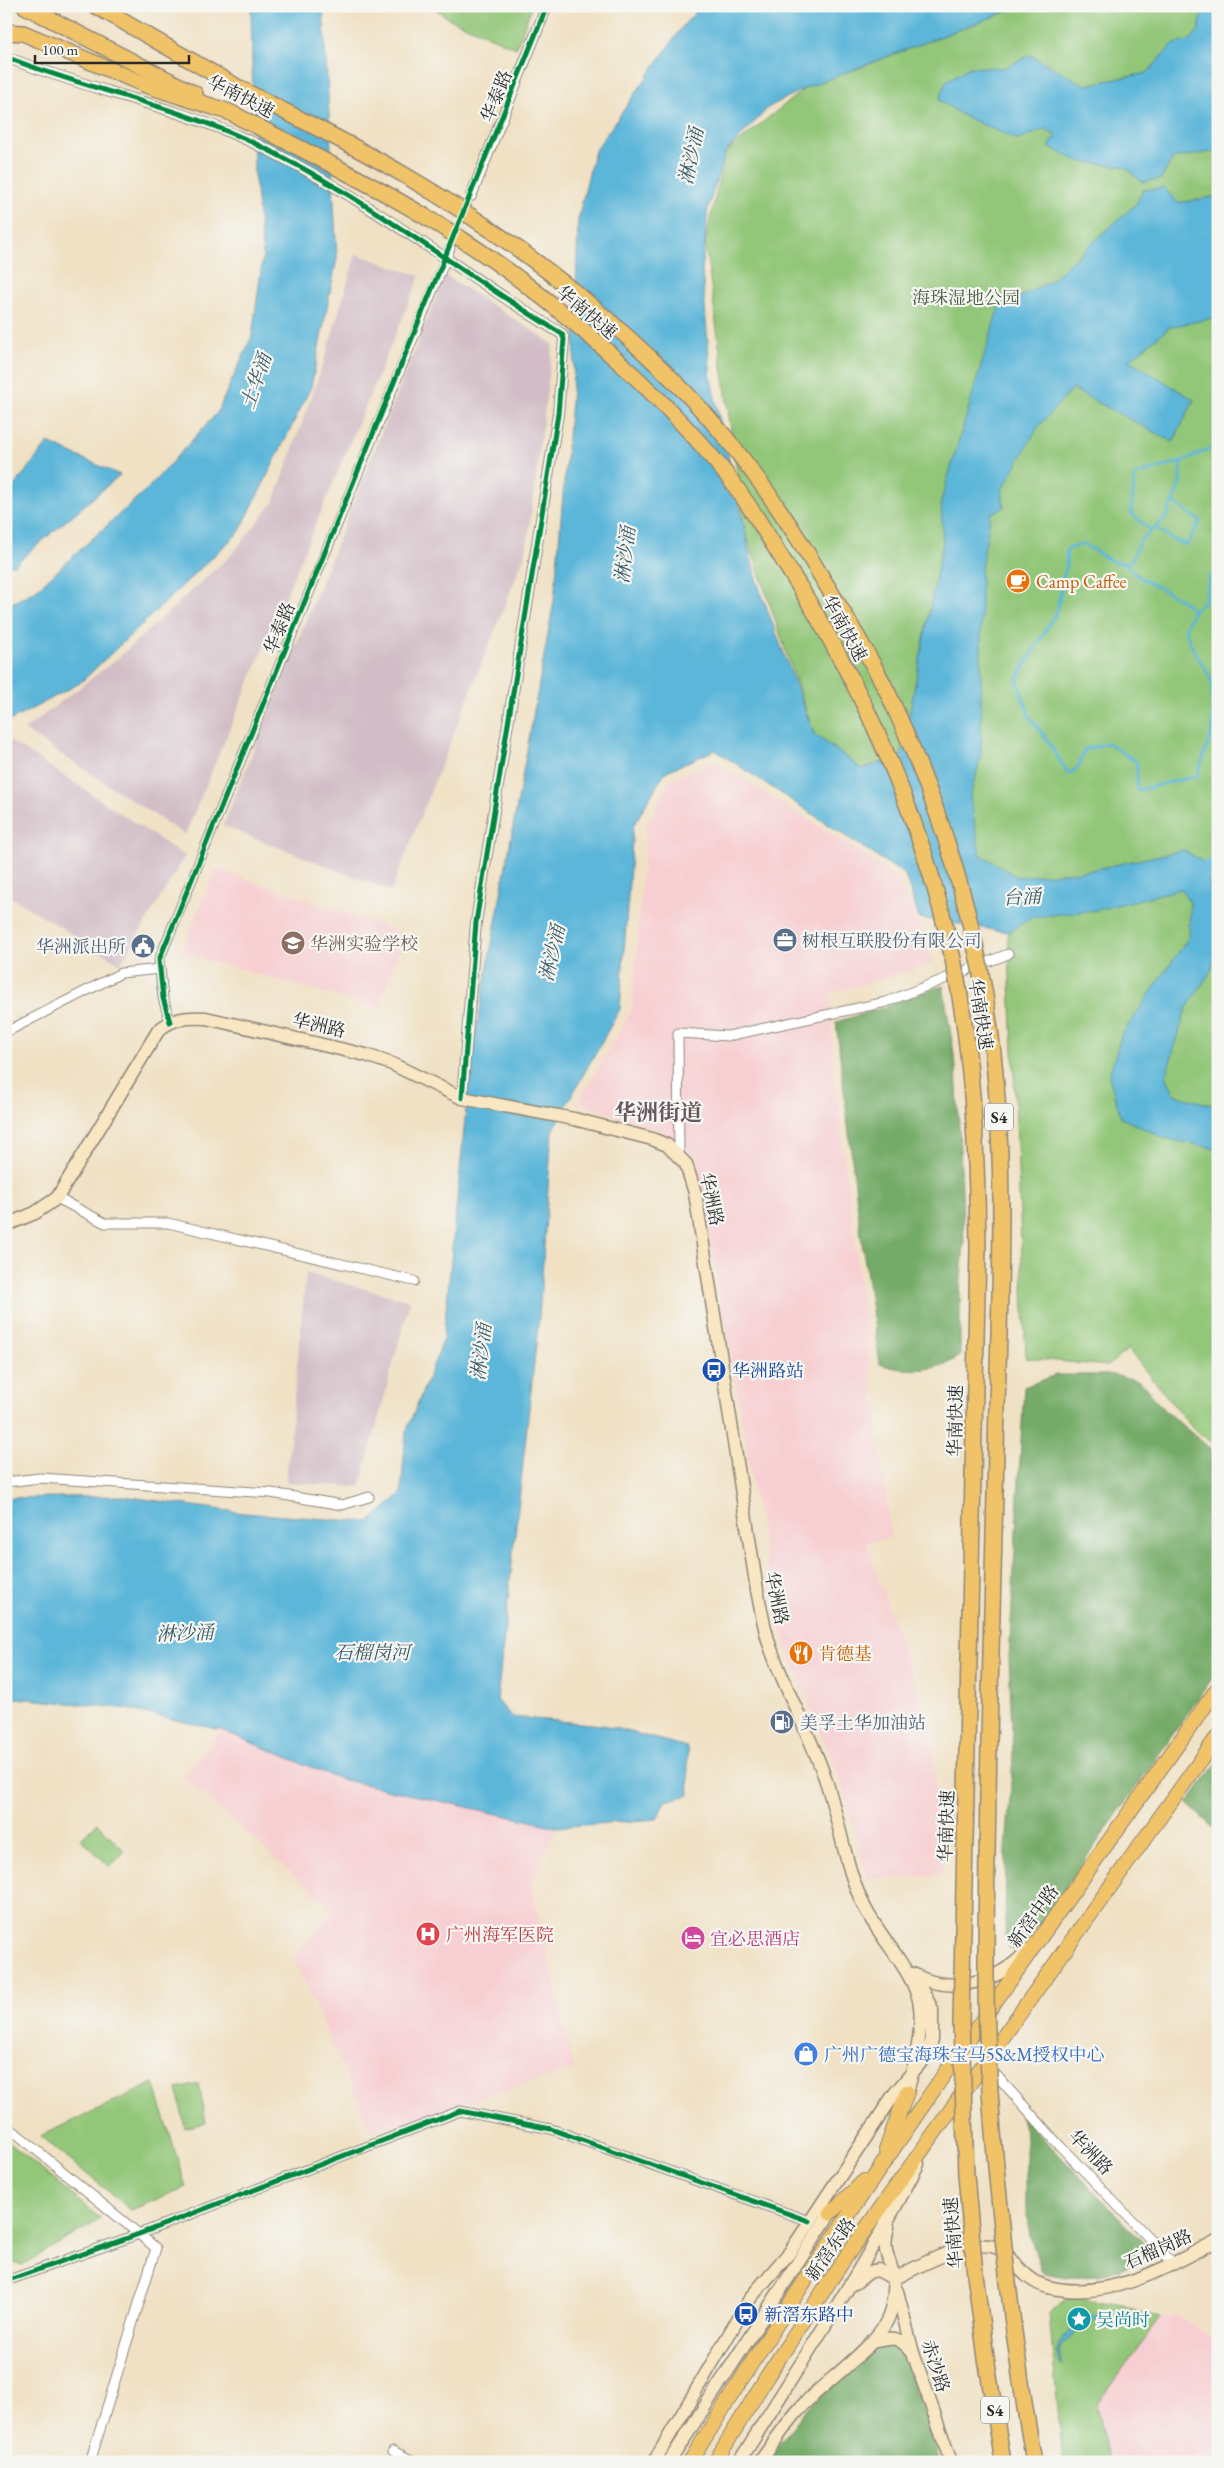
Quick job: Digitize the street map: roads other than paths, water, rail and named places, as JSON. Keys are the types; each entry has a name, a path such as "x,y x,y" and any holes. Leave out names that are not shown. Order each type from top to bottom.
{"highway":[{"name":"华南快速","path":"25,6 390,195 483,253 520,280 606,352 698,442 727,476 761,525 831,637 884,747 912,820 953,959 972,1078 976,1138 978,1249 961,2022 966,2175 975,2274 1003,2462"},
{"name":"华南快速","path":"96,6 238,88 403,174 471,216 507,241 594,308 685,392 715,425 789,522 856,633 886,689 914,752 934,808 970,923 990,1029 999,1122 1001,1160 1000,1267 990,1729 986,2043 1008,2295 1034,2462"},
{"path":"6,32 23,33 146,85 229,112"},
{"name":"新滘中路","path":"880,2167 1218,1688"},
{"path":"985,2064 1218,1736"},
{"name":"新滘东路","path":"714,2462 768,2375 845,2258 985,2064"},
{"path":"830,2213 880,2167 907,2092"},
{"name":"新滘东路","path":"690,2462 750,2365 880,2167"}],"main road":[{"name":"华洲路","path":"170,1022 206,1018 366,1055 392,1064 462,1098 574,1119 652,1139 667,1145 686,1164 695,1194 757,1590 770,1648 826,1781 848,1860 865,1907 910,1978 920,2008 913,2073 907,2092"},
{"path":"6,1225 35,1213 57,1198 158,1031 170,1022"},
{"path":"898,1960 914,1975 929,1981 955,1984 977,1983 998,1974 1022,1956 1047,1928"},
{"path":"654,2462 751,2297 779,2266 895,2093 913,2073"},
{"path":"739,2462 892,2215 935,2131"},
{"path":"669,2462 830,2213"},
{"name":"赤沙路","path":"892,2215 885,2251 894,2279 912,2353 951,2462"},
{"name":"石榴岗路","path":"894,2279 952,2251 982,2247 998,2248 1018,2269 1036,2282 1048,2287 1070,2290 1099,2288 1135,2281 1218,2240"},
{"path":"760,2462 781,2431 803,2405 872,2342 890,2314 894,2279 878,2270 869,2272 845,2293"},
{"path":"872,2342 889,2338 896,2339 904,2342 912,2353"}],"street":[{"name":"华泰路","path":"471,196 547,6"},
{"path":"6,58 194,119 243,138 343,191 445,260 562,334 564,339 558,414 476,922 462,1098"},
{"name":"华泰路","path":"170,1022 163,998 160,960 184,896 450,248"},
{"path":"679,1157 678,1032 728,1036 886,1002 1008,954"},
{"path":"6,1032 121,973 160,969"},
{"path":"57,1198 104,1223 168,1223 414,1281"},
{"path":"6,1482 40,1478 272,1493 342,1505 369,1497"},
{"name":"华洲路","path":"985,2064 1060,2146 1173,2263"},
{"path":"6,2281 140,2234 460,2111 551,2129 809,2221"},
{"path":"6,2125 156,2248 90,2462"},
{"path":"393,2451 415,2462"}],"water":[{"name":"土华涌","path":"251,6 323,6 337,258 311,387 240,531 80,683 6,723 6,606 35,591 148,488 217,413 252,336 263,256 254,171"},
{"name":"石榴岗河","path":"701,6 1021,6 805,88 769,107 725,153 708,208 702,271 711,380 756,579 814,734 862,769 901,756 943,541 941,501 998,309 1050,281 1136,204 1143,190 1164,188 1178,203 1218,196 1218,317 1170,327 1129,360 1194,400 1173,442 1072,389 1038,427 1002,490 1004,508 991,513 981,568 981,756 970,797 980,854 1017,877 1087,871 1184,850 1206,864 1218,927 1218,944 1211,971 1186,1009 1166,1076 1175,1095 1218,1107 1218,1149 1164,1138 1121,1118 1109,1076 1121,1036 1189,937 1190,902 1181,889 1097,910 1033,917 1008,932 919,918 905,875 715,750 665,772 633,826 620,1009 552,1131 539,1317 497,1700 512,1717 603,1725 687,1747 689,1795 665,1801 657,1819 557,1827 340,1779 221,1730 122,1708 16,1698 6,1702 6,1498 123,1496 244,1513 369,1522 401,1494 406,1432 443,1341 471,1059 554,601 574,366 578,220 594,152 683,26"},
{"path":"1203,6 1218,6 1218,151 1173,158 1161,179 1142,182 1125,167 1078,161 1049,147 1056,136 1045,129 1018,140 965,117 939,100 946,81 970,67 1004,68 1030,55 1085,85 1147,73 1172,45 1190,40 1199,30"},
{"path":"48,443 120,475 14,565 6,565 6,496"},
{"path":"1100,2314 1104,2314 1087,2325 1084,2324 1061,2346 1059,2351 1063,2366 1058,2358 1057,2349 1061,2341 1075,2327"}],"waterway":[{"path":"1218,445 1181,462 1180,484 1166,518 1140,541 1130,563 1113,562 1084,544 1067,549 1066,566 1057,611 1017,679 1029,716 1048,741 1068,774 1078,768 1084,750 1108,743 1137,762 1137,790 1197,776 1213,729 1212,681 1191,645 1185,629 1193,611 1204,602 1210,577 1217,571 1218,564"},
{"path":"1151,531 1131,513 1135,475 1181,462"},
{"path":"1155,527 1172,539 1187,545 1200,521 1173,502"},
{"path":"1125,563 1141,578 1177,597 1193,611"},
{"name":"台涌","path":"1182,875 1218,868"}],"tunnel":[{"path":"450,248 471,196"}],"place":[{"name":"Camp Caffee","path":"1018,581"},
{"name":"树根互联股份有限公司","path":"785,940"},
{"name":"华洲实验学校","path":"293,943"},
{"name":"华洲派出所","path":"143,946"},
{"name":"华洲路站","path":"714,1370"},
{"name":"肯德基","path":"801,1653"},
{"name":"美孚土华加油站","path":"782,1722"},
{"name":"广州海军医院","path":"428,1934"},
{"name":"宜必思酒店","path":"693,1938"},
{"name":"广州广德宝海珠宝马5S&M授权中心","path":"806,2054"},
{"name":"新滘东路中","path":"746,2314"},
{"name":"吴尚时","path":"1079,2319"}],"district":[{"name":"华洲街道","path":"658,1112"}],"water label":[{"name":"淋沙涌","path":"691,156"},
{"name":"淋沙涌","path":"625,555"},
{"name":"淋沙涌","path":"552,953"},
{"name":"淋沙涌","path":"481,1352"},
{"name":"淋沙涌","path":"185,1633"}],"park label":[{"name":"海珠湿地公园","path":"966,297"}]}
